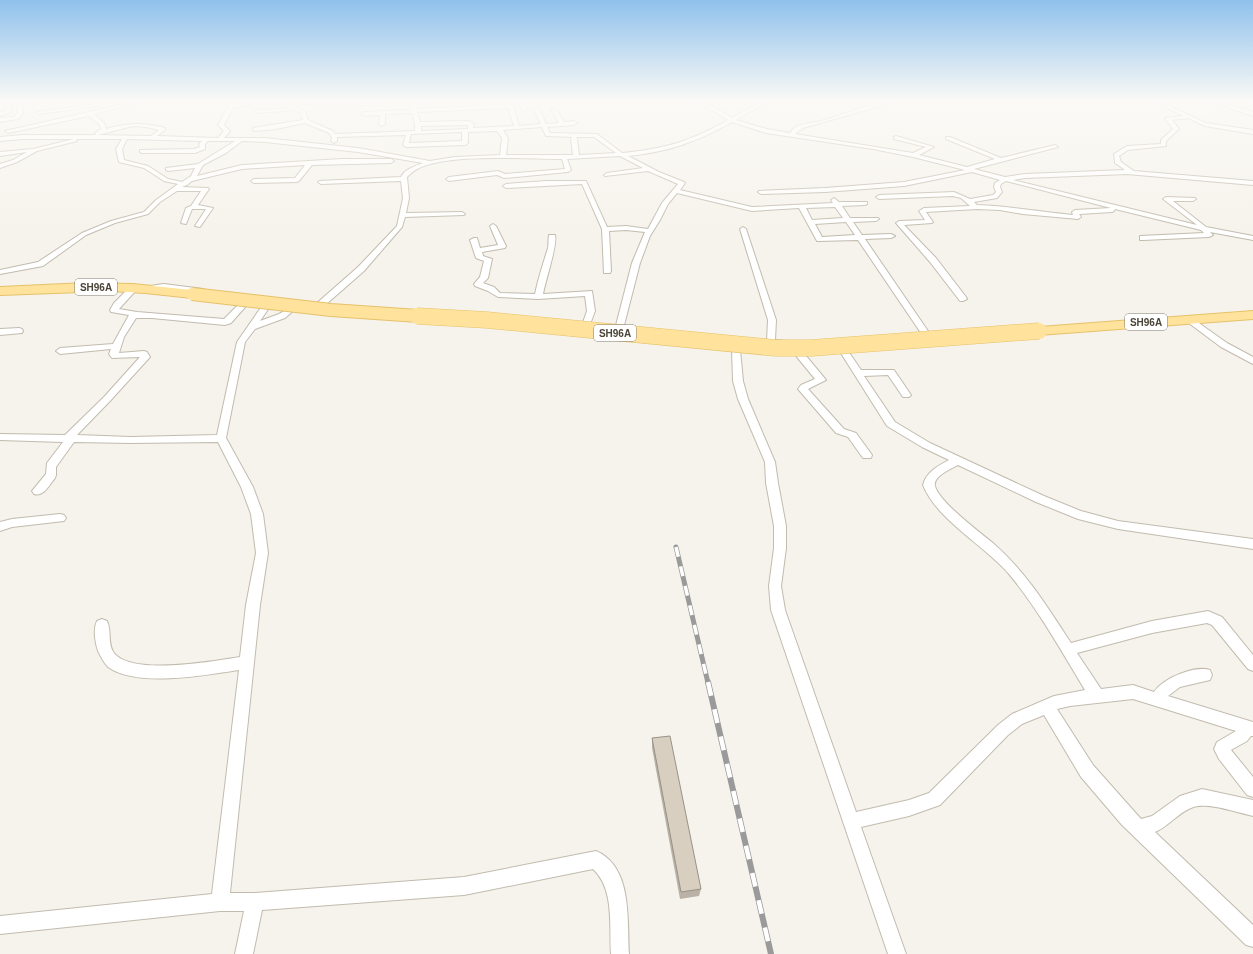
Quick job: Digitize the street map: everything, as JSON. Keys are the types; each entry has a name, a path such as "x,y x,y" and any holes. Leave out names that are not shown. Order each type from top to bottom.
{"main road":[{"name":"SH96A","path":"1,292 27,292 97,287 150,288 331,310 487,320 776,348 811,348 1189,319 1250,317"}],"street":[{"path":"0,154 35,150 55,146"},
{"path":"122,146 120,149 121,161 146,167 166,180 185,184"},
{"path":"142,151 195,150 202,148 202,146"},
{"path":"0,272 40,264 84,234 113,222 146,213 158,201 191,179 196,174 200,165 233,146"},
{"path":"314,146 404,157 412,164 430,162"},
{"path":"503,155 504,146"},
{"path":"575,146 576,156"},
{"path":"609,146 619,153 648,169 681,182 682,184 665,203 657,220 646,236 636,263 618,333"},
{"path":"191,179 222,173 237,168 360,161 412,164 503,155 564,157 655,150 677,146"},
{"path":"863,146 914,155 1203,229 1253,238"},
{"path":"914,155 931,147 925,146"},
{"path":"966,146 999,159"},
{"path":"1132,172 1118,163 1116,155 1127,148 1158,146"},
{"path":"761,192 831,193 904,184 970,169 999,159 1055,147"},
{"path":"0,166 15,161 35,150"},
{"path":"449,179 496,173 504,176 566,171 568,170 564,157"},
{"path":"168,169 215,164"},
{"path":"222,164 237,164"},
{"path":"273,166 252,183 297,180 309,164"},
{"path":"309,312 320,305 361,269 400,226 406,198 404,179 412,164"},
{"path":"608,175 648,169"},
{"path":"969,201 995,197 999,192 997,185 1006,179 1039,175 1132,172 1253,183"},
{"path":"321,182 404,179"},
{"path":"506,186 546,182 584,182 605,229 607,238 607,271"},
{"path":"759,186 817,184 825,186 859,238 926,334"},
{"path":"178,188 206,188 194,207"},
{"path":"676,191 746,208 865,203"},
{"path":"879,197 954,194 963,197 975,207"},
{"path":"1143,238 1209,235 1201,225 1166,199 1193,199"},
{"path":"800,206 820,239 890,236"},
{"path":"963,299 933,260 898,224 930,222 922,210 975,207 1000,208 1024,212 1078,217 1075,212 1076,211 1123,209"},
{"path":"184,223 189,208 210,208 198,226"},
{"path":"403,215 462,214"},
{"path":"810,222 876,218"},
{"path":"477,251 502,246 493,226"},
{"path":"605,229 626,228 650,231"},
{"path":"150,288 157,293 265,308 618,333 736,350 799,353 1046,334 1039,326 1033,326 777,344 771,341 772,320 743,229"},
{"path":"538,297 544,270 552,246 552,237"},
{"path":"474,240 480,258 488,259 484,278 478,284 492,289 498,295 538,297 589,293 591,311 586,325"},
{"path":"150,288 164,286 274,301 432,311 586,325 618,333"},
{"path":"135,288 117,305 114,310 134,313 134,315 152,315 225,322 228,321 243,305"},
{"path":"220,902 253,605 262,553 257,514 247,487 221,438 241,342 265,308"},
{"path":"252,327 282,316 290,310"},
{"path":"38,490 49,479 52,473 51,466 70,438 91,414 108,399 145,357 144,354 115,356 114,354 126,324 134,315"},
{"path":"1189,319 1224,345 1253,361"},
{"path":"0,332 19,331"},
{"path":"60,351 116,346"},
{"path":"736,350 738,381 743,400 770,462 772,483 780,526 780,548 775,586 778,610 897,954"},
{"path":"843,350 890,424 926,445 1040,499 1078,515 1118,525 1253,544"},
{"path":"799,353 802,360 814,370 821,380 804,387 803,389 840,431 852,435 867,455"},
{"path":"858,373 891,372 906,395"},
{"path":"0,437 131,440 221,438"},
{"path":"958,460 933,476 929,486 932,493 944,507 998,554 1021,580 1097,696"},
{"path":"0,527 12,523 60,518"},
{"path":"1067,650 1152,627 1208,617 1217,621 1253,665"},
{"path":"102,625 102,643 107,656 114,664 127,669 145,672 169,671 247,662"},
{"path":"1157,699 1161,691 1175,681 1205,675"},
{"path":"851,821 909,808 934,799 1003,730 1018,719 1047,706 1070,699 1133,692 1250,728 1242,736 1222,747 1222,749 1224,754 1253,789"},
{"path":"1047,706 1087,772 1109,798 1138,828 1253,938"},
{"path":"1138,828 1151,825 1186,800 1194,798 1202,797 1253,808"},
{"path":"0,924 220,902 256,902 464,886 596,860 603,866 612,878 616,894 620,954"},
{"path":"244,954 256,902"}],"building":[{"path":"670,736 701,889 681,892 652,738"}],"railway":[{"path":"676,547 708,683"},
{"path":"708,682 771,954"}]}
